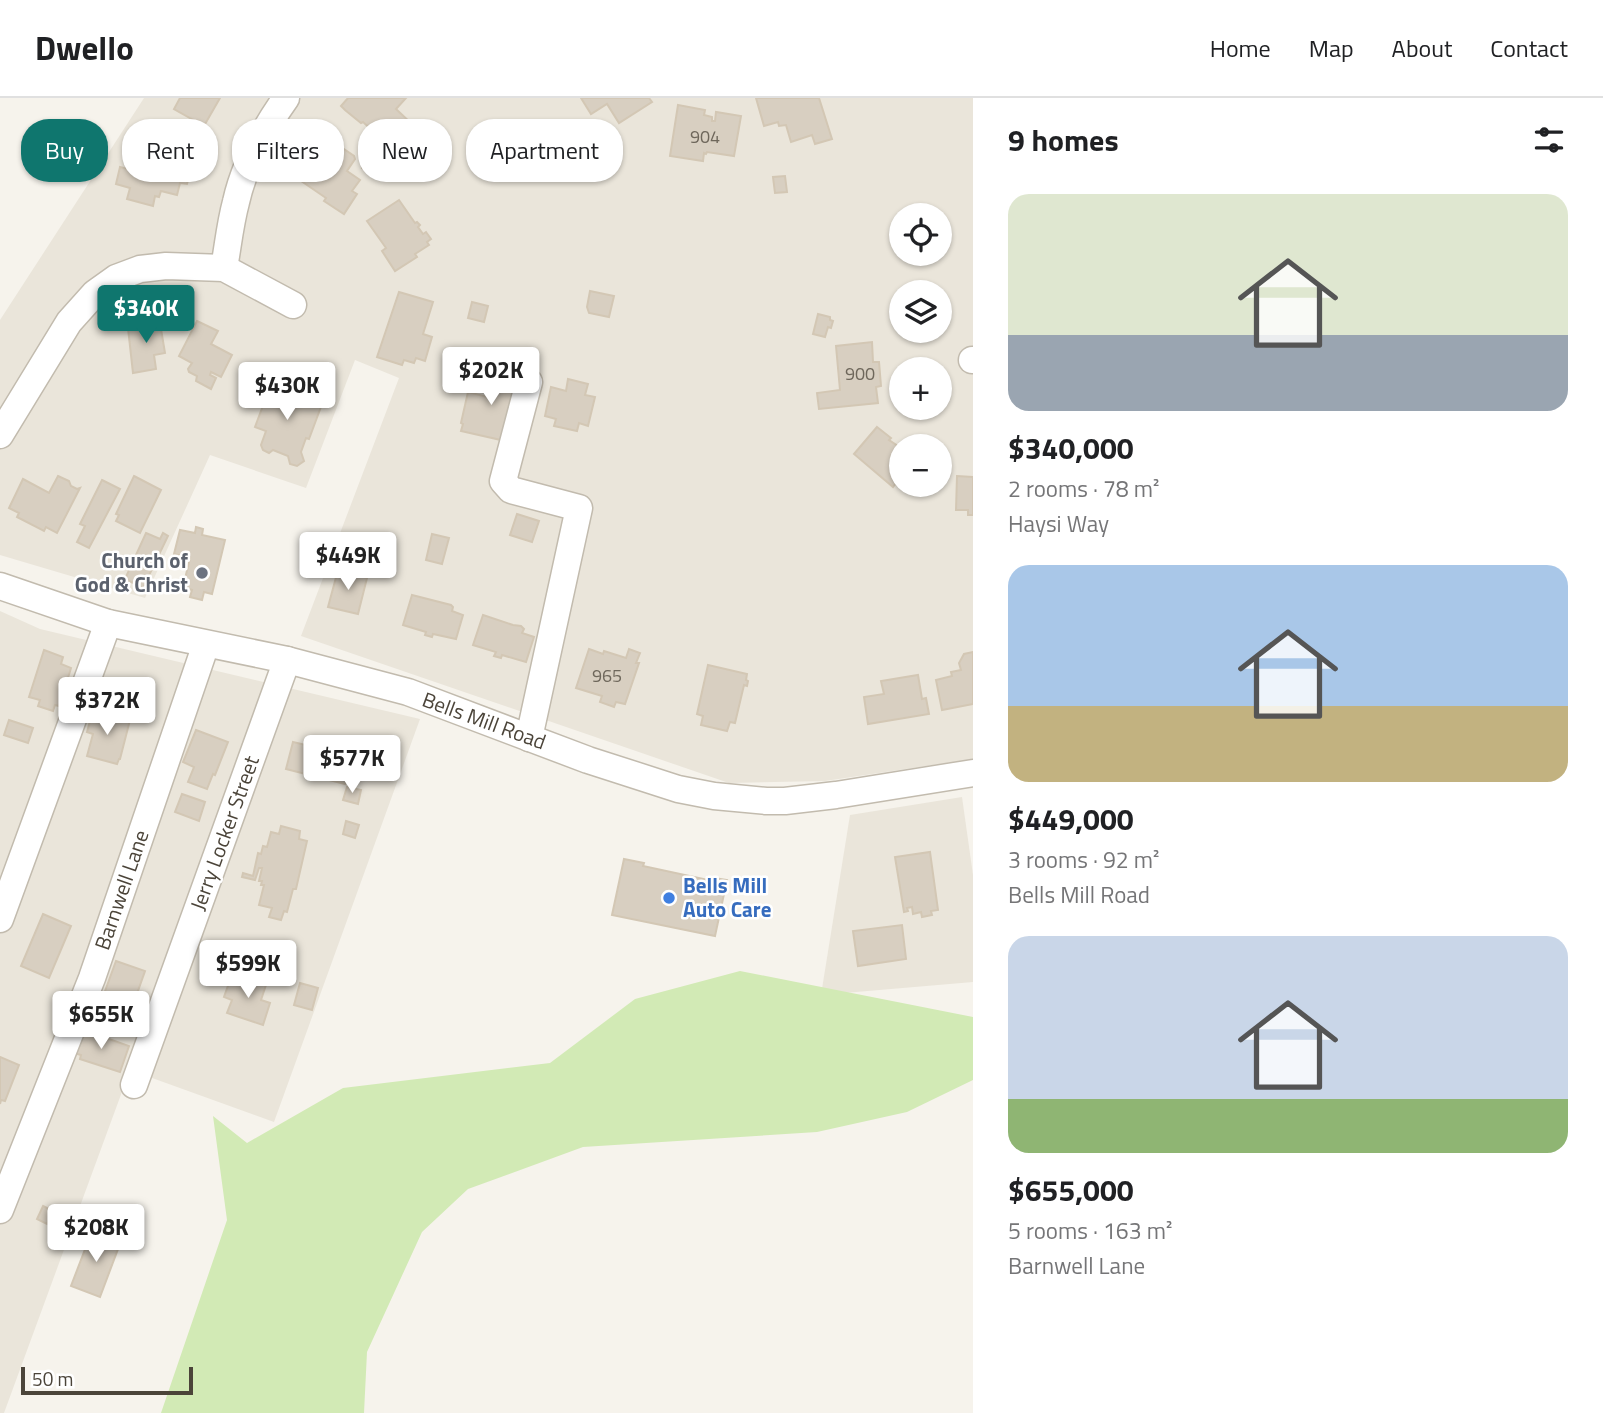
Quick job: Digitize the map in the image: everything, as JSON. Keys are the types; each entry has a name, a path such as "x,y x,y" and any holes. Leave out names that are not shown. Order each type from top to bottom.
{"street":[{"path":"224,268 236,201 243,180 251,159 286,98"},
{"path":"0,435 69,322 95,293 117,278 139,269 166,266 224,268 293,305"},
{"path":"529,382 503,481 511,490 579,508 529,738"},
{"name":"Bells Mill Road","path":"0,586 108,623 287,660 408,692 588,760 678,789 714,796 785,801 973,773"},
{"path":"0,919 108,623"},
{"name":"Barnwell Lane","path":"0,1210 92,978 206,644"},
{"name":"Jerry Locker Street","path":"134,1085 287,660"}],"shaded area":[{"path":"144,98 973,98 973,759 825,781 729,783 301,636 399,378 355,360 306,488 210,455 145,598 0,555 0,320 90,182 108,182 108,154 122,132 122,182 218,182 218,119 130,119"},
{"path":"0,611 40,629 420,719 274,1122 130,1070 4,1413 0,1413"},
{"path":"962,797 973,875 973,982 821,995 850,815"}],"green space":[{"path":"740,971 973,1017 973,1080 907,1112 817,1132 583,1147 468,1189 422,1232 367,1352 364,1413 161,1413 227,1220 213,1116 247,1143 343,1088 550,1063 635,999"}],"building":[{"path":"180,98 220,98 208,119 192,119 174,109"},
{"path":"348,98 406,98 396,109 407,119 358,120 341,106"},
{"path":"581,98 649,98 652,102 623,120 616,119 607,104 591,114"},
{"path":"756,98 819,98 832,139 815,144 812,135 791,142 786,125 779,126 778,122 764,126"},
{"path":"678,105 705,110 704,115 712,117 712,121 715,121 716,112 741,116 734,156 707,152 704,153 703,161 670,156"},
{"path":"344,149 355,159 347,171 358,179 352,191 357,194 344,214 324,201 326,198 303,182 344,182"},
{"path":"120,167 122,182 188,182 180,183 177,195 161,191 159,197 155,196 153,206 127,199 130,188 116,184"},
{"path":"785,176 787,192 775,193 773,177"},
{"path":"399,200 415,223 420,225 418,227 423,234 426,232 431,239 427,242 429,245 415,254 417,257 395,271 382,251 386,248 367,221"},
{"path":"590,291 614,296 609,317 589,313 587,307"},
{"path":"399,292 433,302 423,334 432,337 425,361 416,358 414,363 404,360 402,365 377,357"},
{"path":"472,302 488,306 484,322 468,318"},
{"path":"818,314 830,317 833,321 825,337 813,334"},
{"path":"157,318 165,353 154,355 156,369 133,373 128,328 145,325 144,320"},
{"path":"197,321 218,331 211,344 232,355 221,377 211,372 210,375 216,378 211,389 196,381 197,376 188,369 192,363 179,356"},
{"path":"872,342 873,362 879,362 881,386 876,387 878,403 819,409 817,393 840,390 836,346"},
{"path":"493,368 518,373 505,433 501,440 461,431 468,392 487,397"},
{"path":"568,379 588,384 585,395 595,397 588,426 579,423 577,431 554,426 556,419 545,416 551,387 566,391"},
{"path":"270,380 293,388 291,392 322,404 309,439 306,438 301,452 304,461 297,466 290,464 288,456 273,450 269,453 263,450 261,445 266,431 255,427 270,387"},
{"path":"877,427 889,436 889,484 854,454"},
{"path":"58,476 69,481 71,486 80,488 57,533 46,527 44,531 17,517 19,513 9,508 23,479 49,493"},
{"path":"134,476 161,490 140,533 116,521 119,515 116,514"},
{"path":"957,476 973,477 973,515 968,515 968,510 956,510"},
{"path":"102,480 120,489 89,548 77,542 85,526 80,524"},
{"path":"517,514 539,521 532,542 510,535"},
{"name":"Church of God & Christ","path":"196,527 203,529 202,535 225,540 212,594 204,592 202,600 190,597 192,590 183,587 190,558 174,554 180,530 195,533"},
{"path":"146,533 160,539 163,533 168,536 143,588 125,579"},
{"path":"432,534 449,538 442,564 426,560"},
{"path":"338,570 351,571 367,578 358,614 328,607"},
{"path":"412,595 451,605 452,611 463,615 456,639 433,634 432,637 425,635 426,632 403,625"},
{"path":"483,615 521,626 524,629 522,633 534,637 526,662 502,655 501,658 494,656 496,652 473,645"},
{"path":"589,649 626,658 629,649 640,653 625,704 616,702 614,707 600,702 602,696 576,688"},
{"path":"44,650 63,657 61,664 71,668 59,706 55,705 53,711 38,706 40,700 29,697"},
{"path":"973,652 973,704 942,710 936,680 952,676 951,672 961,670 959,663 964,654"},
{"path":"708,665 747,674 747,686 744,685 735,723 730,722 727,731 701,725 703,716 697,714"},
{"path":"918,675 922,699 926,698 929,714 868,724 864,697 884,694 881,681"},
{"path":"93,710 130,720 117,764 87,756 93,734 87,732"},
{"path":"9,720 33,728 28,743 4,735"},
{"path":"196,730 228,742 207,789 188,782 194,767 183,762"},
{"path":"293,742 318,748 319,744 353,753 345,784 286,769"},
{"path":"347,787 361,790 358,804 343,800"},
{"path":"182,794 205,802 199,821 175,812"},
{"path":"346,821 359,825 355,838 343,834"},
{"path":"281,826 300,831 299,839 307,841 296,889 293,889 287,912 284,911 281,920 269,917 272,908 259,905 264,885 259,881 262,868 259,868 255,880 242,877 243,873 253,876 258,853 261,854 263,846 267,847 271,832 279,834"},
{"path":"930,852 938,910 931,911 932,915 922,917 921,912 913,914 912,907 904,912 895,857"},
{"name":"Bells Mill Auto Care","path":"624,859 644,863 643,866 708,880 708,877 727,880 715,936 612,915"},
{"path":"43,914 71,926 49,978 21,966"},
{"path":"902,925 906,959 858,966 853,931"},
{"path":"116,961 145,971 129,1016 127,1015 123,1025 111,1021 115,1010 100,1005"},
{"path":"239,976 266,985 261,1000 270,1003 263,1025 227,1013 232,1000 224,997 229,983 236,985"},
{"path":"300,983 318,988 312,1010 294,1005"},
{"path":"81,1031 129,1046 120,1072 80,1059 81,1055 74,1053"},
{"path":"0,1057 19,1065 5,1101 1,1100 0,1104"},
{"path":"43,1206 53,1211 47,1224 37,1219"},
{"path":"92,1231 121,1241 100,1297 71,1286"}],"place":[{"name":"Church of God & Christ","path":"202,573"},
{"name":"Bells Mill Auto Care","path":"669,898"}]}
